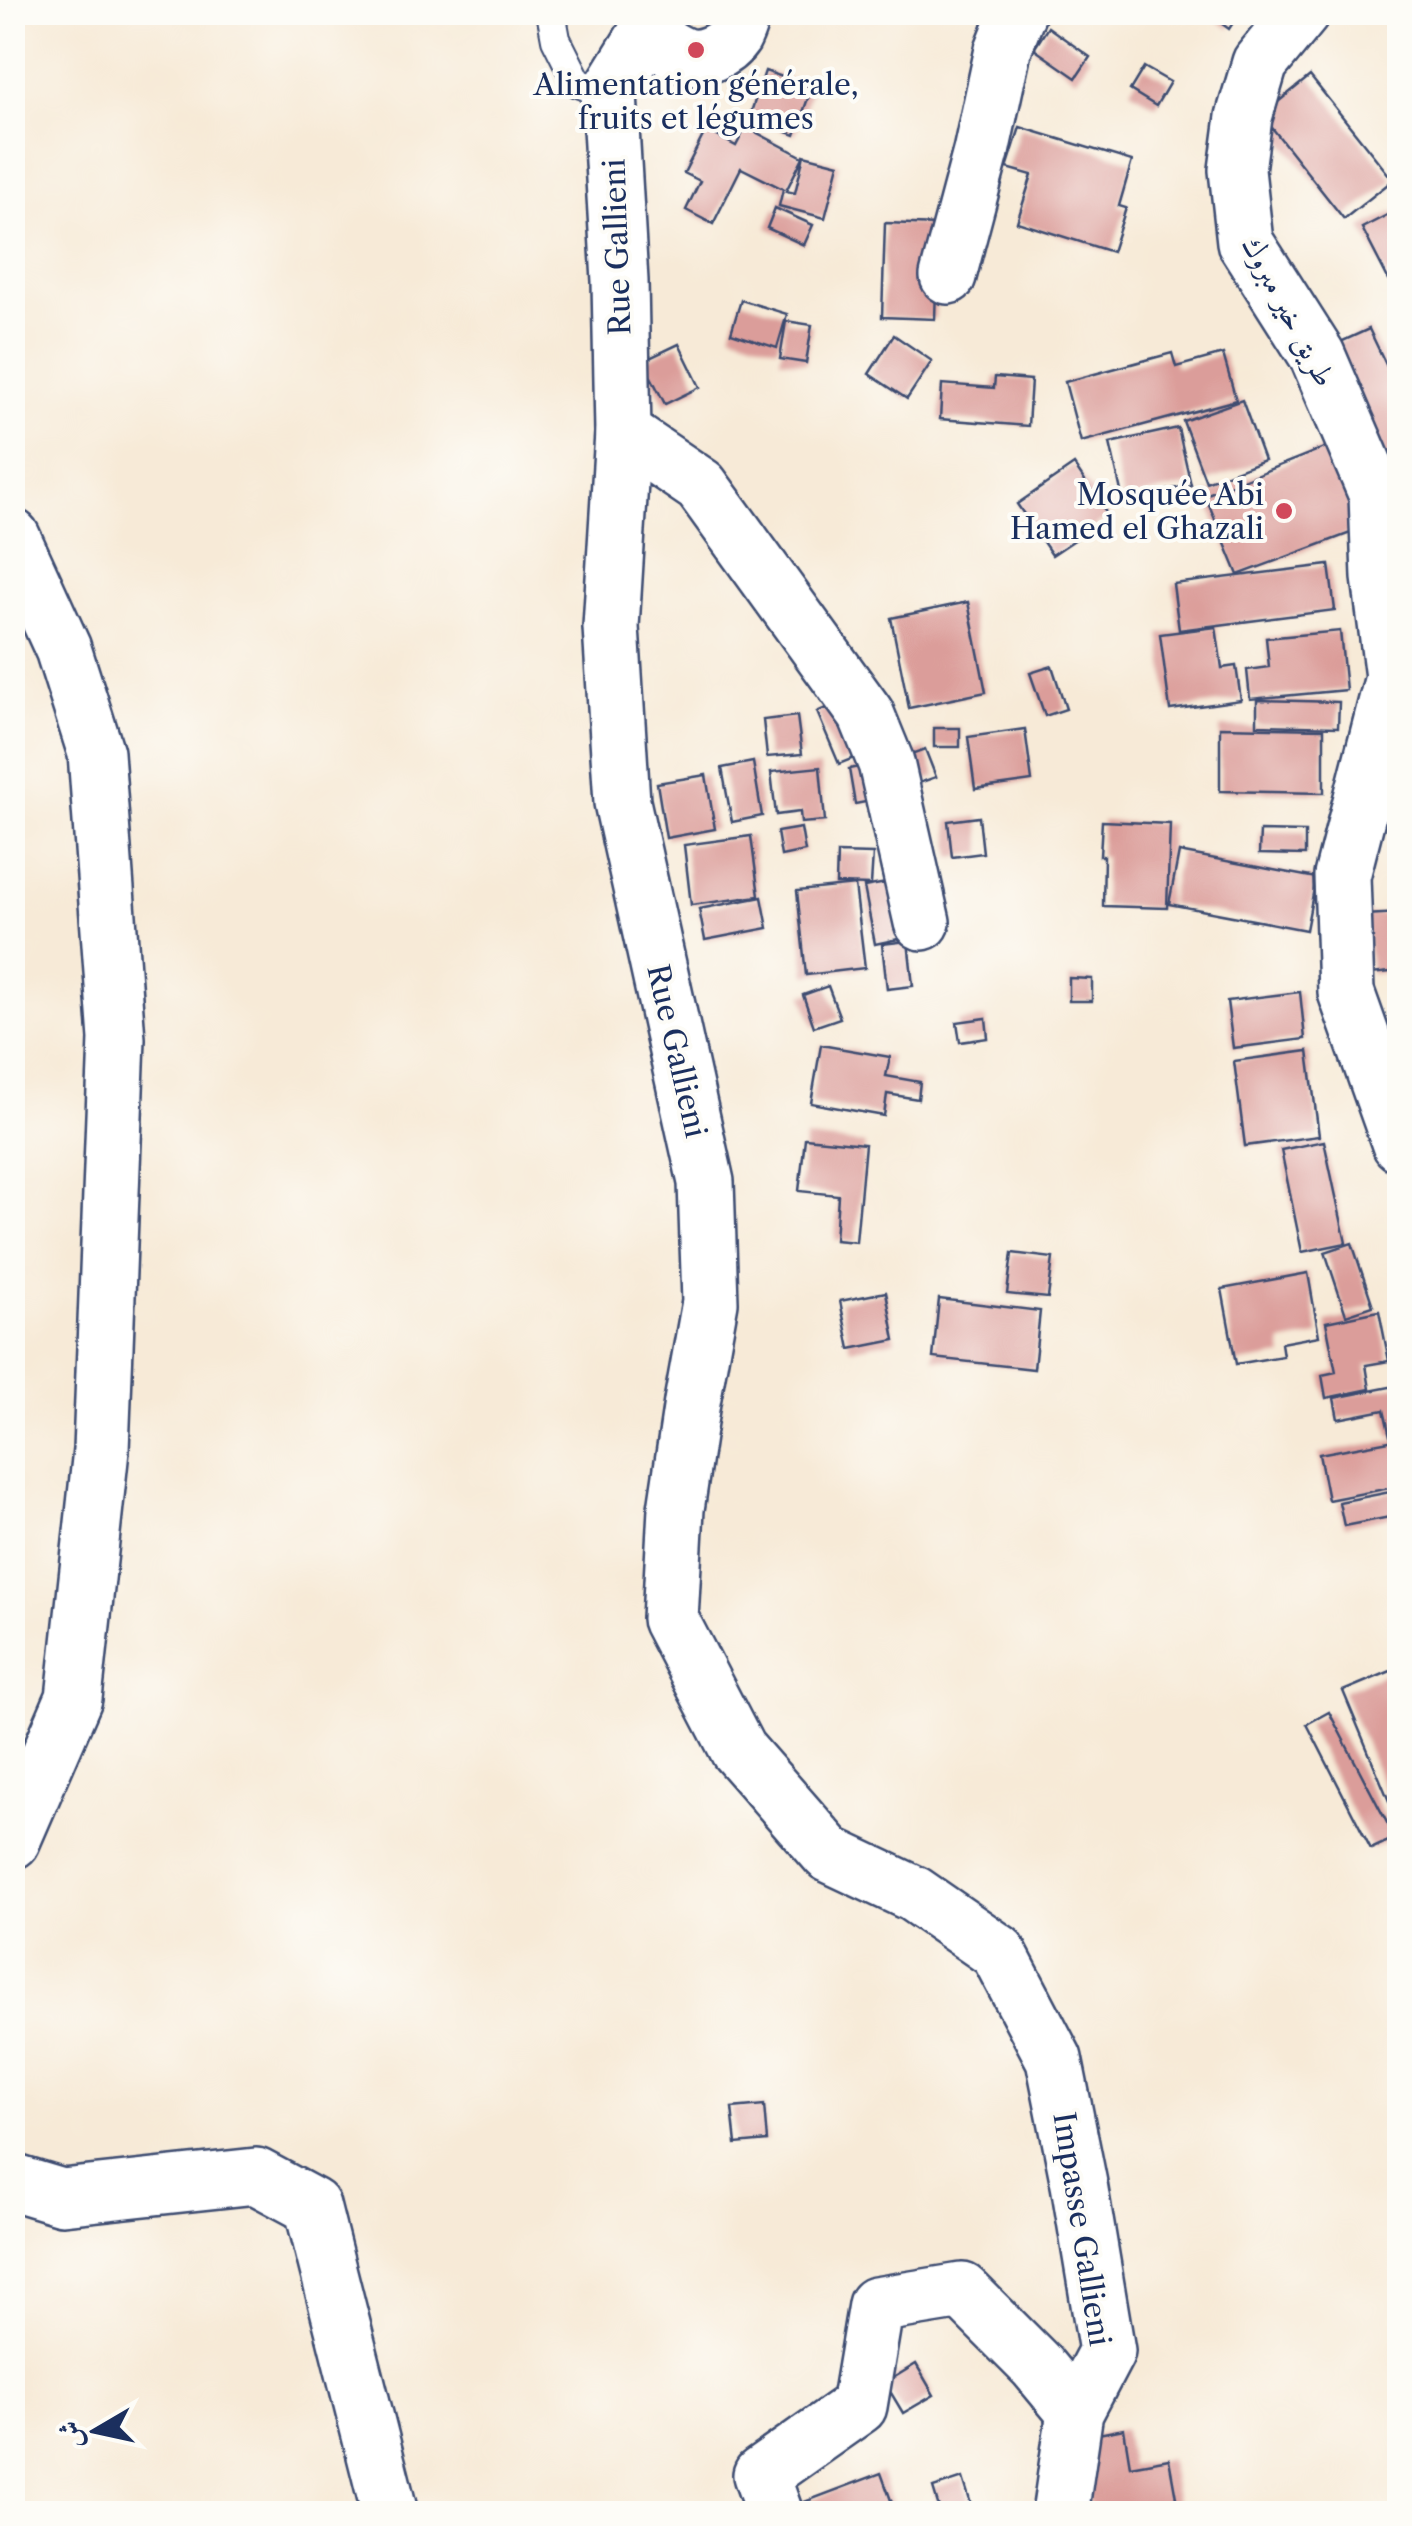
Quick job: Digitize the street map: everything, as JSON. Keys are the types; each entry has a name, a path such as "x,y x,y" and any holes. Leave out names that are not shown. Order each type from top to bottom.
{"street":[{"path":"610,94 649,23 684,56 704,56 730,42 742,12"},
{"path":"948,276 1003,50 1018,12"},
{"name":"طريق خير مبروك","path":"1302,12 1260,63 1244,117 1237,170 1245,242 1317,355 1377,495 1380,578 1393,677 1342,876 1346,992 1400,1144"},
{"name":"Rue Gallieni","path":"610,94 623,434 611,628 622,802 706,1182 710,1302 676,1509 670,1619 738,1750 830,1854 914,1894 998,1952"},
{"path":"623,434 702,486 866,714 886,763 922,922"},
{"path":"12,537 62,649 96,752 118,1039 101,1450 74,1698 12,1841"},
{"name":"Impasse Gallieni","path":"998,1952 1054,2059 1080,2184 1106,2350 1075,2412 1060,2514"},
{"path":"12,2182 62,2197 256,2176 312,2206 390,2514"},
{"path":"775,2514 762,2474 859,2406 876,2305 962,2291 1075,2412"}],"lane":[{"path":"551,12 556,39 578,83 610,94"}],"building":[{"path":"1206,12 1240,12 1229,29"},
{"path":"1048,27 1090,57 1076,78 1034,49"},
{"path":"1144,67 1170,82 1156,106 1130,90"},
{"path":"765,71 812,87 795,135 749,118"},
{"path":"1310,76 1393,180 1344,219 1262,115"},
{"path":"746,127 803,157 786,191 795,193 804,155 839,164 825,218 779,206 783,189 741,168 713,224 686,210 700,181 684,173 706,130 736,146"},
{"path":"1020,127 1132,161 1119,206 1126,208 1112,252 1017,222 1032,175 1007,168"},
{"path":"775,208 813,225 804,245 767,228"},
{"path":"1395,211 1400,220 1400,302 1362,228"},
{"path":"885,223 938,225 935,319 882,317"},
{"path":"741,300 787,314 777,348 731,333"},
{"path":"786,321 812,325 806,363 780,359"},
{"path":"1369,329 1400,394 1400,503 1325,349"},
{"path":"894,335 932,361 907,399 869,374"},
{"path":"679,344 700,387 665,404 643,361"},
{"path":"1172,353 1176,367 1223,354 1236,400 1081,442 1065,382"},
{"path":"995,377 1031,380 1028,426 940,419 942,384 994,388"},
{"path":"1242,400 1264,460 1206,482 1183,421"},
{"path":"1178,428 1191,485 1123,500 1110,443"},
{"name":"Mosquée Abi Hamed el Ghazali","path":"1331,445 1364,528 1238,575 1205,495"},
{"path":"1074,465 1109,517 1052,555 1017,504"},
{"path":"1329,565 1335,610 1179,630 1173,584"},
{"path":"968,602 986,692 909,708 891,618"},
{"path":"1216,627 1222,668 1236,666 1241,700 1170,710 1160,634"},
{"path":"1340,631 1346,690 1250,699 1247,670 1269,667 1266,638"},
{"path":"1052,666 1066,709 1045,716 1030,673"},
{"path":"1257,700 1339,702 1338,727 1257,725"},
{"path":"842,701 864,754 839,764 817,712"},
{"path":"797,716 802,754 767,757 763,720"},
{"path":"1220,727 1324,729 1324,793 1220,791"},
{"path":"934,728 960,728 960,747 934,747"},
{"path":"1025,729 1032,781 975,789 968,737"},
{"path":"925,749 936,777 905,788 894,760"},
{"path":"753,762 762,816 732,822 722,768"},
{"path":"869,765 876,800 855,804 849,769"},
{"path":"820,767 825,821 801,823 800,812 776,815 771,772"},
{"path":"706,775 715,829 666,838 657,783"},
{"path":"979,817 983,853 952,857 948,821"},
{"path":"1102,821 1170,824 1167,908 1103,906"},
{"path":"801,828 805,851 781,856 777,832"},
{"path":"1260,831 1305,832 1305,855 1259,854"},
{"path":"751,836 759,896 691,905 684,845"},
{"path":"1179,852 1316,878 1306,930 1169,904"},
{"path":"837,853 873,854 871,885 836,884"},
{"path":"892,882 903,938 875,944 864,887"},
{"path":"855,885 865,968 806,975 797,891"},
{"path":"762,897 768,928 705,940 699,909"},
{"path":"1400,913 1400,971 1371,974 1365,915"},
{"path":"908,941 913,986 887,989 882,944"},
{"path":"1069,978 1092,979 1092,1001 1069,1001"},
{"path":"828,986 840,1018 814,1027 803,995"},
{"path":"1300,992 1305,1039 1233,1048 1227,1001"},
{"path":"986,1018 988,1038 960,1042 957,1022"},
{"path":"821,1045 890,1057 886,1076 920,1082 918,1099 887,1094 884,1116 811,1103"},
{"path":"1308,1051 1319,1136 1245,1146 1234,1061"},
{"path":"805,1138 865,1144 856,1242 835,1240 838,1195 799,1191"},
{"path":"1324,1141 1346,1243 1302,1252 1281,1150"},
{"path":"1352,1243 1373,1306 1346,1315 1325,1252"},
{"path":"1012,1253 1053,1258 1048,1298 1007,1294"},
{"path":"1308,1273 1319,1336 1281,1343 1283,1356 1236,1364 1222,1289"},
{"path":"886,1292 895,1340 850,1349 840,1301"},
{"path":"939,1299 1040,1311 1034,1369 933,1358"},
{"path":"1379,1311 1389,1361 1366,1365 1370,1389 1326,1398 1322,1375 1336,1372 1326,1322"},
{"path":"1400,1385 1400,1434 1390,1436 1384,1410 1338,1419 1334,1398"},
{"path":"1400,1439 1400,1486 1328,1500 1319,1454"},
{"path":"1400,1490 1400,1515 1344,1526 1339,1502"},
{"path":"1398,1668 1400,1673 1399,1825 1343,1691"},
{"path":"1329,1712 1395,1838 1371,1849 1307,1724"},
{"path":"764,2105 767,2141 736,2144 732,2108"},
{"path":"916,2364 934,2395 903,2413 885,2383"},
{"path":"1124,2429 1130,2466 1169,2459 1179,2514 1091,2514 1078,2438"},
{"path":"881,2473 896,2514 784,2514 783,2510"},
{"path":"963,2478 974,2514 941,2514 933,2488"}],"place":[{"name":"Alimentation générale, fruits et légumes","path":"696,50"},
{"name":"Mosquée Abi Hamed el Ghazali","path":"1284,511"}]}
